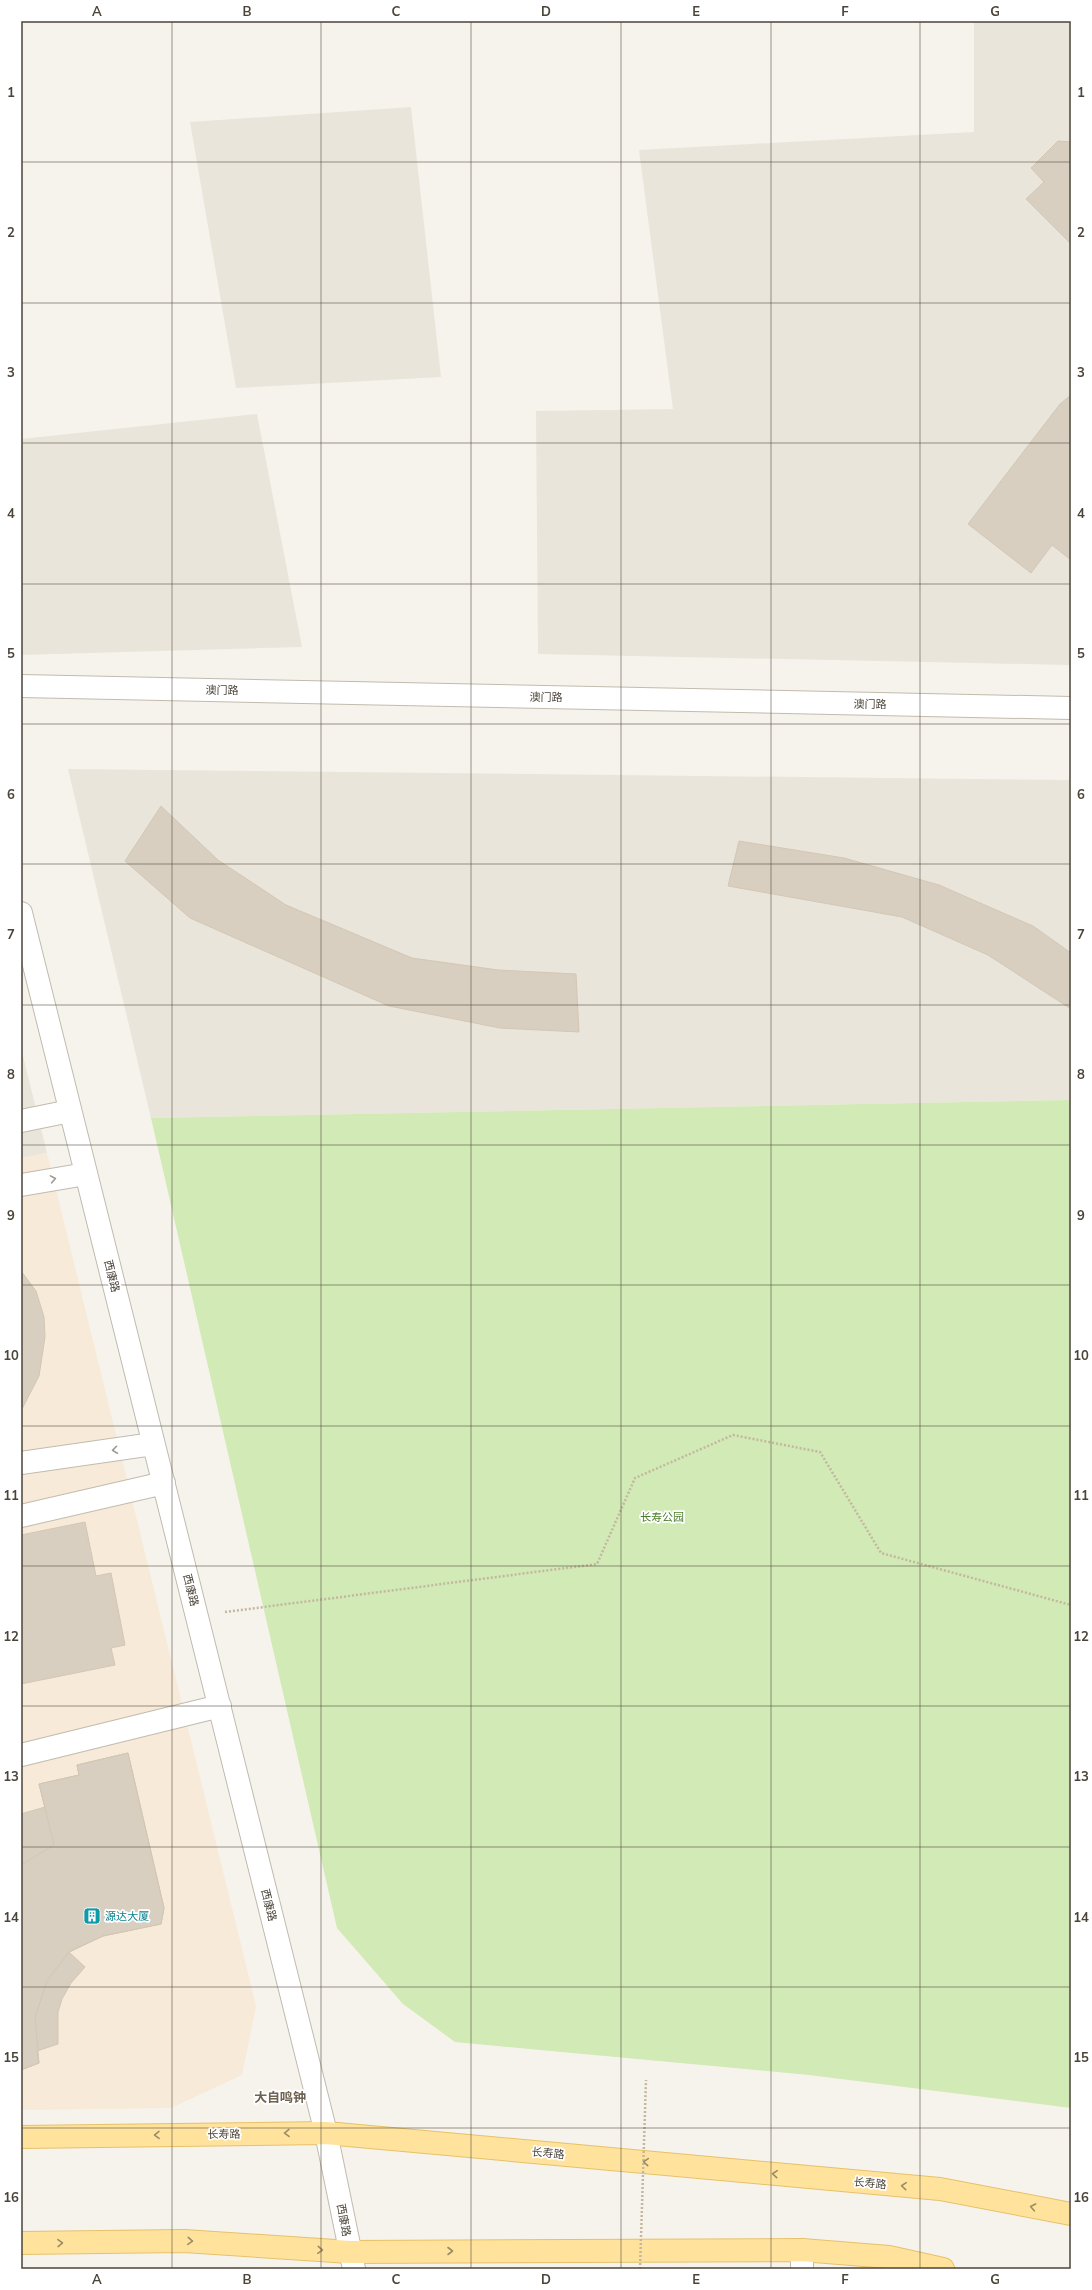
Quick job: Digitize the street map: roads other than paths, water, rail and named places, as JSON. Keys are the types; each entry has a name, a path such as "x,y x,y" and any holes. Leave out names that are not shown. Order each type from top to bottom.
{"main road":[{"name":"长寿路","path":"21,2137 326,2133 940,2190 1071,2214"},
{"path":"21,2244 184,2241 352,2260 802,2259 890,2257 943,2269"}],"street":[{"name":"澳门路","path":"21,686 1071,708"},
{"name":"西康路","path":"21,913 326,2133 352,2260"},
{"path":"21,1121 70,1111"},
{"path":"21,1185 86,1174"},
{"path":"21,1464 154,1444"},
{"path":"21,1516 164,1483"},
{"path":"21,1755 220,1706"}],"place":[{"name":"源达大厦","path":"92,1916"}],"district":[{"name":"大自鸣钟","path":"280,2097"}],"park label":[{"name":"长寿公园","path":"662,1517"}]}
